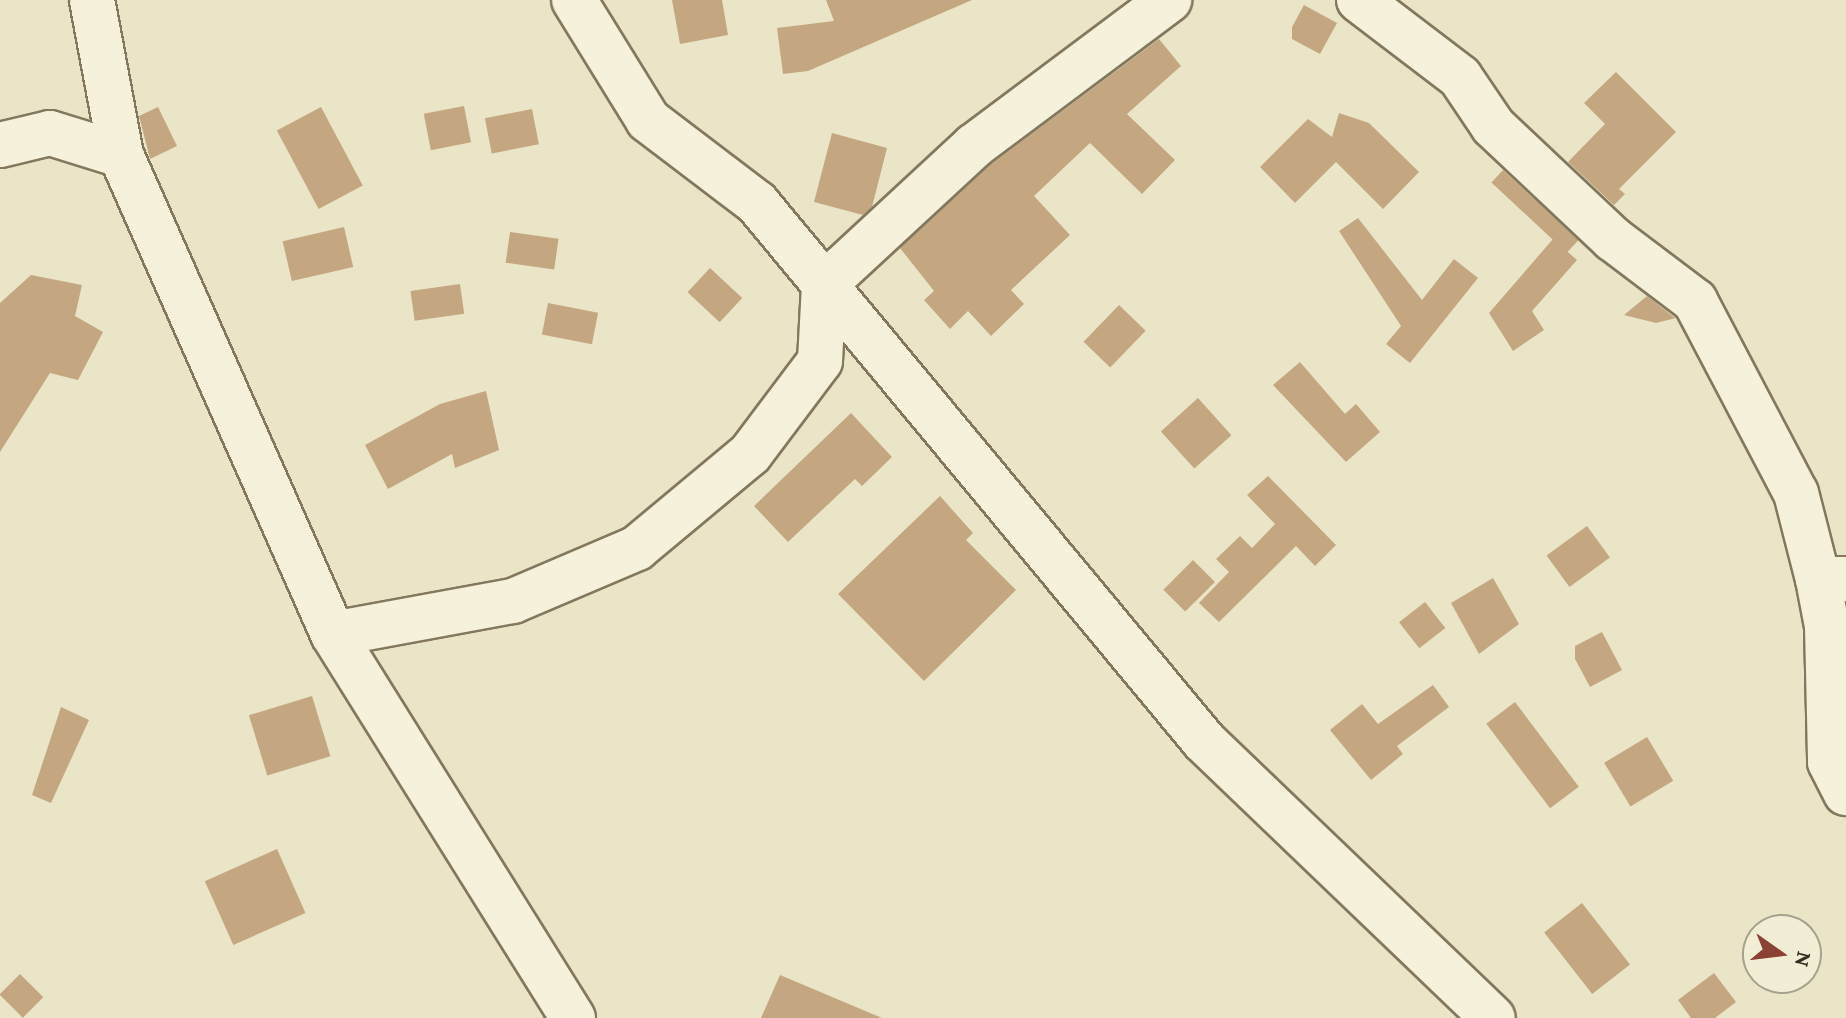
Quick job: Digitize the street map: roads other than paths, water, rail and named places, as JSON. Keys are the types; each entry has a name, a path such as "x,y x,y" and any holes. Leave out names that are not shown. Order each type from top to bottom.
{"street":[{"path":"92,0 121,155 333,634 573,1018"},
{"path":"574,0 648,120 757,203 1204,741 1493,1018"},
{"path":"333,634 513,601 637,548 750,454 820,361 824,285 974,146 1169,0"},
{"path":"1359,0 1460,77 1493,126 1613,239 1695,301 1796,493 1832,579 1827,626 1830,762 1846,793"},
{"path":"0,145 50,133 121,155"}]}
